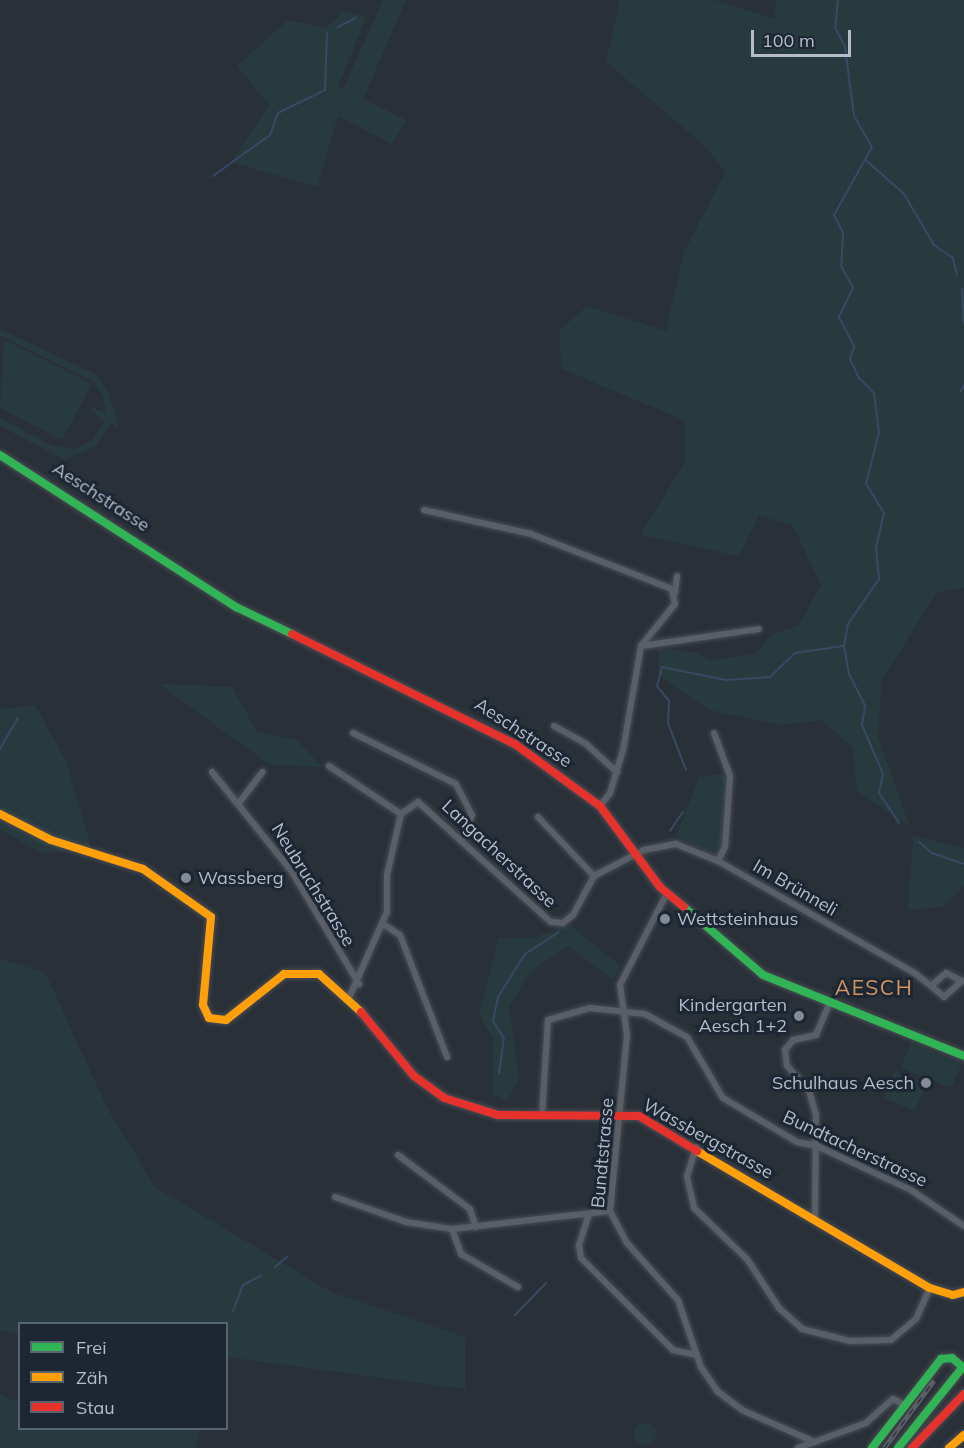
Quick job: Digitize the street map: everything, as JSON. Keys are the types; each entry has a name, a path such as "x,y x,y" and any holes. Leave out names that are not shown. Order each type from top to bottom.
{"main road":[{"name":"Aeschstrasse","path":"0,455 236,607 340,661 468,716 600,806 667,893 752,967 830,1002 964,1056"},
{"name":"Wassbergstrasse","path":"0,814 51,840 142,869 211,917 203,1005 209,1018 226,1020 277,978 296,972 328,979 349,998 414,1076 444,1098 498,1115 623,1112 696,1147 930,1288 953,1295 964,1292"},
{"path":"872,1448 941,1359 952,1358 964,1367 898,1448"},
{"path":"912,1448 964,1394"},
{"path":"919,1448 964,1401"},
{"path":"949,1448 964,1435"}],"street":[{"path":"424,510 531,534 622,574 666,584 675,593"},
{"path":"600,806 617,772 641,646 675,604 677,576"},
{"path":"641,646 759,629"},
{"path":"554,726 586,744 617,772"},
{"path":"353,733 456,784 472,815 462,840"},
{"path":"714,733 730,776 725,847 718,861"},
{"path":"329,766 401,814 387,875 383,924 359,984 349,998"},
{"name":"Neubruchstrasse","path":"212,772 239,802 292,872 359,984"},
{"path":"239,802 262,772"},
{"name":"Langacherstrasse","path":"401,814 418,802 551,922 573,915 594,876"},
{"path":"538,817 594,876 635,854"},
{"name":"Im Brünneli","path":"635,854 676,844 718,861 932,986 944,998 962,981 946,973 932,986"},
{"name":"Bundtstrasse","path":"667,893 627,967 620,985 621,1009 627,1035 623,1112 610,1211 621,1235 678,1300 696,1355 730,1404 815,1442"},
{"path":"383,924 400,935 447,1057"},
{"path":"815,1220 817,1146 809,1091 793,1077 785,1050 793,1040 816,1035 830,1002"},
{"name":"Bundtacherstrasse","path":"542,1115 548,1020 590,1008 621,1009 676,1028 701,1056 715,1092 797,1142 817,1146 911,1190 964,1226"},
{"path":"696,1147 687,1177 694,1208 747,1259 778,1308 802,1329 850,1341 891,1340 916,1320 930,1288"},
{"path":"398,1155 470,1209 476,1227"},
{"path":"335,1197 406,1222 452,1229 610,1211"},
{"path":"589,1214 579,1245 581,1258 673,1350 696,1355"},
{"path":"452,1229 461,1254 518,1287"},
{"path":"798,1448 866,1423 893,1399 905,1404"}],"green space":[{"path":"383,0 406,0 363,99 406,120 392,144 338,116 317,187 231,162 269,105 237,66 288,20 327,28 343,10 366,17 338,87 343,90"},
{"path":"620,0 714,0 774,19 777,0 964,0 964,588 937,592 882,680 878,737 910,827 857,791 852,747 821,720 782,725 709,710 658,675 659,648 699,653 710,660 755,654 772,634 798,626 821,585 793,526 759,515 739,556 640,535 685,462 686,421 562,369 559,331 587,306 666,331 684,252 725,173 705,146 606,62"},
{"path":"0,329 95,374 109,393 119,428 111,424 96,446 64,460 0,426 0,418 53,446 73,449 92,440 104,423 88,406 106,413 103,395 92,381 0,336"},
{"path":"4,340 92,384 62,440 0,408"},
{"path":"159,684 232,687 257,732 297,740 322,767 270,765"},
{"path":"35,705 65,759 92,850 41,853 0,829 0,709"},
{"path":"726,773 725,845 717,857 676,836 699,777"},
{"path":"913,836 964,848 964,886 942,907 908,910"},
{"path":"570,925 620,966 613,980 568,946 530,972 509,1007 519,1079 507,1101 493,1094 494,1040 479,1014 499,938 532,938"},
{"path":"0,959 45,972 106,1106 155,1187 331,1292 465,1337 465,1389 228,1357 228,1322 18,1322 18,1334 0,1330"},
{"path":"911,1043 962,1063 951,1088 901,1068"},
{"path":"895,1071 926,1084 915,1111 884,1098"},
{"path":"0,1395 18,1402 18,1430 201,1430 195,1448 0,1448"},
{"path":"645,1423 653,1426 656,1434 653,1442 645,1445 637,1442 634,1434 637,1426"}],"waterway":[{"path":"838,0 835,27 845,47 854,116 872,147 834,215 843,233 841,266 853,288 839,317 854,347 850,359 859,378 874,393 879,432 866,484 884,513 876,549 879,579 848,624 844,646 849,674 865,706 862,725 883,774 879,793 899,823"},
{"path":"338,27 356,18"},
{"path":"213,176 270,135 278,113 325,90 327,33"},
{"path":"867,161 904,194 934,245 953,258 957,275"},
{"path":"962,289 964,323"},
{"path":"961,391 964,385"},
{"path":"686,770 668,723 669,701 657,686 662,667 726,680 770,677 795,653 844,646"},
{"path":"0,749 18,718"},
{"path":"670,831 683,812"},
{"path":"919,842 932,853 964,864"},
{"path":"499,1073 504,1039 493,1021 498,997 525,954 559,932"},
{"path":"275,1267 288,1256"},
{"path":"233,1311 243,1285 262,1275"},
{"path":"515,1315 546,1283"}],"railway":[{"path":"884,1448 934,1380"}],"traffic: fast":[{"path":"0,455 236,607 292,634"},
{"path":"684,907 763,975 964,1056"},
{"path":"872,1448 941,1359 952,1358 964,1368"},
{"path":"898,1448 963,1367"}],"traffic: slow":[{"path":"0,814 51,840 143,869 211,917 203,1005 209,1018 226,1020 284,974 319,974 361,1012"},
{"path":"697,1151 930,1288 953,1295 964,1292"},
{"path":"949,1448 964,1435"}],"traffic: jam":[{"path":"292,634 515,744 600,806 660,887 684,907"},
{"path":"361,1012 414,1076 444,1098 498,1115 639,1116 697,1151"},
{"path":"912,1448 964,1394"}],"place":[{"name":"Wassberg","path":"186,878"},
{"name":"Wettsteinhaus","path":"665,919"},
{"name":"Kindergarten Aesch 1+2","path":"799,1016"},
{"name":"Schulhaus Aesch","path":"926,1083"}],"district":[{"name":"AESCH","path":"874,987"}]}
